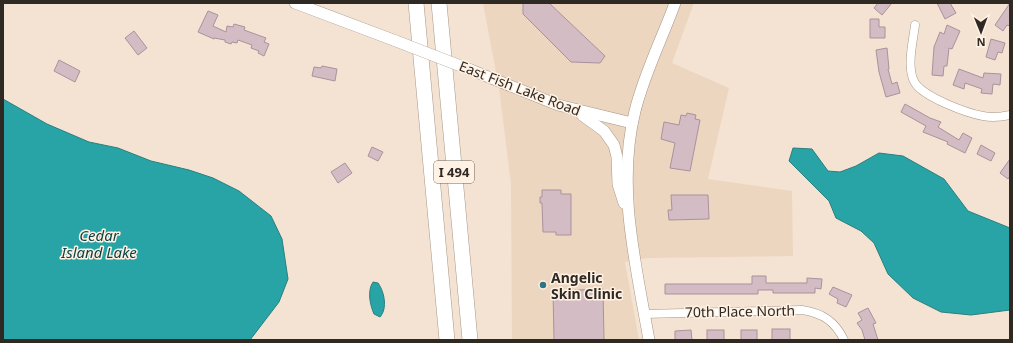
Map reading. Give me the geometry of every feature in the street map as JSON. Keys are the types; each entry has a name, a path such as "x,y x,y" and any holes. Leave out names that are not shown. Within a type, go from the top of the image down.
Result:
{"highway":[{"name":"I 494","path":"416,3 447,340"},
{"name":"I 494","path":"439,3 470,340"}],"street":[{"name":"East Fish Lake Road","path":"294,3 576,111 632,123"},
{"path":"649,340 628,215 627,172 632,123 641,90 675,3"},
{"path":"915,25 912,73 915,82 922,90 932,97 982,116 992,118 1010,115"},
{"path":"576,111 604,131 614,145 617,157 618,184 628,215"},
{"name":"70th Place North","path":"644,314 813,311 833,322 844,340"}],"shaded area":[{"path":"483,3 694,3 672,63 729,88 708,179 792,191 793,256 648,258 625,262 639,340 512,340 511,184 499,88"}],"water":[{"name":"Cedar Island Lake","path":"3,99 47,124 89,142 118,148 151,161 189,170 213,178 239,191 271,216 282,239 288,279 279,302 250,340 3,340"},
{"path":"793,148 812,149 828,171 840,172 856,166 879,153 903,156 944,179 968,211 1010,228 1010,310 971,315 941,312 913,298 888,274 874,243 861,231 836,218 829,201 789,161"},
{"path":"373,282 378,283 382,290 384,300 384,309 380,317 374,314 370,302 370,290"}],"building":[{"path":"523,3 549,3 605,56 600,63 571,62 523,14"},
{"path":"878,3 892,3 882,15 874,8"},
{"path":"937,3 950,3 956,13 945,19"},
{"path":"1010,3 1010,26 1007,25 1003,31 995,25"},
{"path":"208,11 218,15 213,26 226,32 227,26 233,27 234,24 245,27 244,30 266,38 264,42 269,44 264,56 258,53 259,51 251,48 252,45 238,40 237,43 232,42 231,44 225,42 225,40 214,39 198,32"},
{"path":"870,19 879,19 879,27 885,27 885,38 870,38"},
{"path":"947,25 960,31 952,49 949,48 947,66 944,66 943,76 932,75 934,47 940,32 944,34"},
{"path":"134,31 147,48 138,55 125,38"},
{"path":"991,39 1005,43 1002,53 998,52 995,60 986,57"},
{"path":"887,48 888,69 892,84 897,82 900,93 886,97 879,72 876,50"},
{"path":"59,60 80,71 75,82 54,71"},
{"path":"322,66 337,69 335,81 312,76 314,67 321,68"},
{"path":"959,69 983,78 984,73 1001,74 1000,85 993,84 992,94 981,93 982,89 965,83 964,89 953,85"},
{"path":"905,104 930,118 941,122 938,127 959,140 963,133 972,138 965,153 947,144 948,142 923,132 926,126 901,112"},
{"path":"687,113 696,115 695,119 700,120 690,171 670,168 675,143 661,139 664,122 679,125 681,115 686,116"},
{"path":"981,145 995,153 991,161 977,154"},
{"path":"372,147 383,152 378,161 368,156"},
{"path":"1010,159 1010,176 1008,179 1000,173"},
{"path":"345,163 352,173 338,183 331,172"},
{"path":"542,190 561,190 561,194 571,194 571,235 556,235 556,232 543,232 542,203 540,203"},
{"path":"671,195 708,195 709,219 669,220 668,210 672,210"},
{"path":"752,276 766,276 766,283 807,283 807,278 822,279 821,289 815,288 815,293 773,293 773,290 758,290 758,294 665,294 665,284 752,284"},
{"path":"833,287 852,295 846,307 837,303 838,299 829,294"},
{"path":"603,289 604,340 554,340 553,291"},
{"path":"868,308 876,323 873,324 878,340 865,340 862,330 857,323 862,320 858,313"},
{"path":"772,329 790,329 790,340 772,340"},
{"path":"691,330 692,340 675,340 675,331"},
{"path":"707,330 724,330 724,340 707,340"},
{"path":"741,330 757,330 757,340 741,340"}],"place":[{"name":"Angelic Skin Clinic","path":"543,285"}]}
